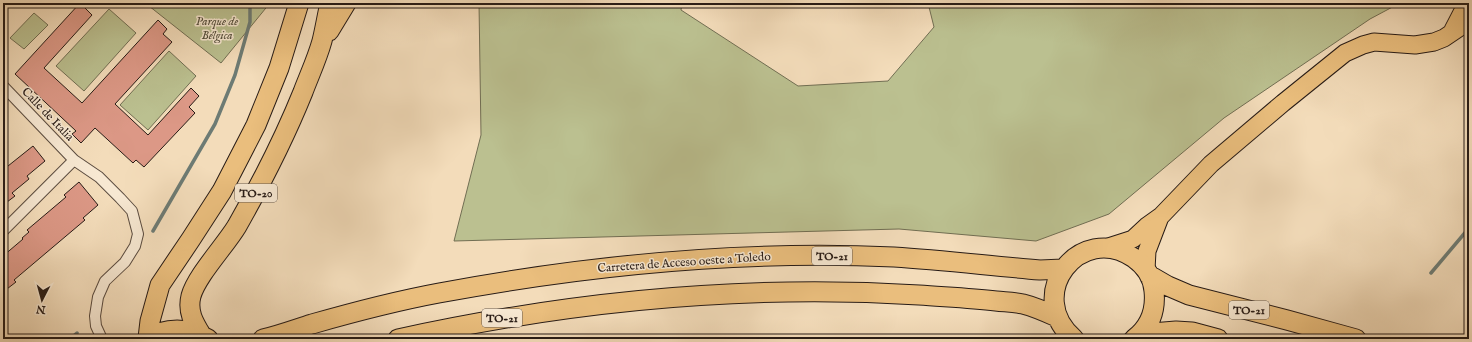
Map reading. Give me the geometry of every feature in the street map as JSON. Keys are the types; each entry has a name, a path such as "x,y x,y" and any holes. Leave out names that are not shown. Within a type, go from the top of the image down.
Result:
{"highway":[{"name":"TO-20","path":"147,338 160,285 192,239 222,191 252,132 279,68 299,3"},
{"name":"TO-20","path":"205,337 192,319 190,310 191,297 200,280 235,229 275,156 304,90 322,43 330,3"},
{"path":"322,43 346,3"},
{"name":"TO-21","path":"1065,331 1054,297 1057,282 1063,269 1079,255 1089,250 1105,248 1128,254 1138,261 1148,272 1168,286 1188,295 1356,339"},
{"name":"Carretera de Acceso oeste a Toledo","path":"263,339 335,318 437,294 510,281 640,263 725,258 822,256 894,257 1040,270 1063,269"},
{"path":"1137,337 1148,324 1153,312 1155,300 1154,287 1148,272"},
{"name":"TO-21","path":"398,339 455,326 552,310 710,294 808,291 880,293 975,299 1022,304 1043,310 1065,331"},
{"name":"TO-20","path":"147,338 161,332 175,330 189,331 205,337"},
{"path":"1137,337 1176,332 1192,332 1218,339"}],"main road":[{"path":"1452,32 1467,3"},
{"path":"1105,248 1133,239 1161,216 1211,164 1345,53 1363,44 1374,42 1424,44 1444,38 1469,21"},
{"path":"1148,272 1148,251 1161,216"}],"street":[{"name":"Calle de Italia","path":"3,86 74,160 99,177 132,211 138,234 136,246 125,262 105,281 98,297 95,316 96,326 102,339"},
{"path":"3,231 74,160"}],"green space":[{"name":"Parque de Bélgica","path":"150,3 270,3 221,63 149,6"},
{"path":"479,3 682,3 681,10 798,86 888,81 934,27 928,3 1400,3 1370,19 1224,118 1109,214 1036,241 899,229 454,241 481,135"},
{"path":"109,9 136,33 84,91 56,66"},
{"path":"34,13 48,25 24,49 10,38"},
{"path":"169,51 196,76 148,130 120,105"}],"building":[{"path":"80,3 92,15 44,68 82,103 158,20 167,29 163,34 172,42 115,104 148,135 191,88 199,96 189,107 195,113 144,167 136,160 133,163 95,128 81,143 72,134 76,131 15,74"},
{"path":"33,146 45,161 27,176 29,179 12,193 15,196 3,205 3,170"},
{"path":"79,182 98,205 83,218 85,220 14,280 16,282 3,292 3,256 23,239 22,238 29,232 27,230 66,197 64,195"}],"waterway":[{"path":"153,231 215,124 235,75 250,22 250,3"},
{"path":"1431,273 1469,228"},
{"path":"70,339 77,333"}]}
